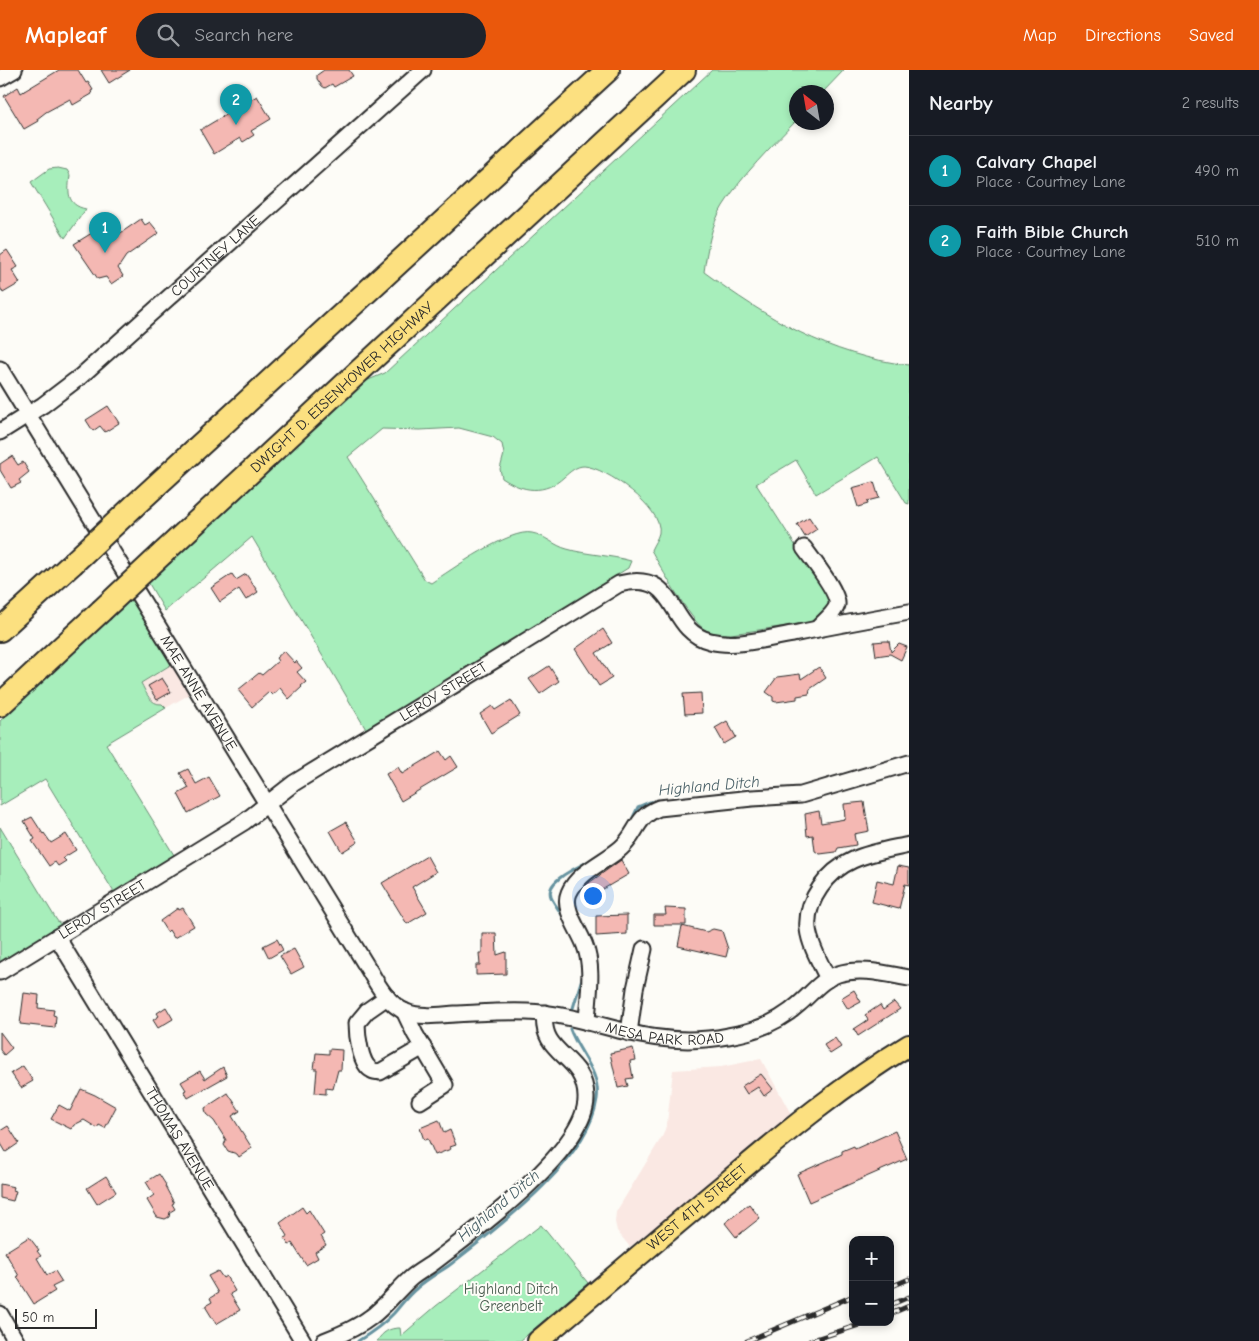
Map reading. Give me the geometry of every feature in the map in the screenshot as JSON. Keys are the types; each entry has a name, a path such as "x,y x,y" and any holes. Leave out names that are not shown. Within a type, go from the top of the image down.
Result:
{"highway":[{"path":"0,630 608,70"},
{"name":"DWIGHT D. EISENHOWER HIGHWAY","path":"0,705 684,70"}],"main road":[{"name":"WEST 4TH STREET","path":"538,1341 809,1113 860,1079 872,1067 909,1045"},
{"name":"WEST 4TH STREET","path":"860,1079 877,1076 909,1059"}],"street":[{"path":"0,78 14,70"},
{"name":"COURTNEY LANE","path":"0,432 66,388 88,370 423,70"},
{"name":"MAE ANNE AVENUE","path":"0,369 368,970 387,996 397,1007 404,1011"},
{"path":"804,548 836,597 837,604 835,609 817,629"},
{"name":"LEROY STREET","path":"0,972 244,822 294,783 619,584 641,580 651,583 659,588 690,630 699,637 721,644 909,612"},
{"path":"587,1022 589,962 584,943 570,911 567,899 578,880 614,854 628,841 640,819 646,814 659,808 801,795 909,763"},
{"path":"828,979 808,930 808,913 815,895 825,881 837,870 853,860 909,845"},
{"name":"THOMAS AVENUE","path":"57,937 303,1341"},
{"path":"630,1033 635,989 644,949"},
{"name":"MESA PARK ROAD","path":"404,1011 428,1015 509,1012 545,1013 653,1037 688,1040 712,1039 744,1033 768,1024 785,1015 828,979 836,975 854,971 909,978"},
{"path":"387,996 367,1011 357,1022 357,1040 366,1066 371,1070 380,1072 423,1047"},
{"path":"404,1011 415,1034 445,1085 420,1101"},
{"path":"324,1341 347,1332 372,1317 413,1277 472,1233 538,1175 564,1147 574,1132 585,1107 586,1097 580,1073 557,1049 546,1034 544,1027 545,1013"},
{"path":"0,1314 16,1341"}],"shaded area":[{"path":"172,664 190,694 166,708 162,704 152,701 141,683"},
{"path":"761,1059 792,1116 630,1247 617,1231 615,1222 616,1212 663,1135 667,1123 673,1070 721,1067"}],"green space":[{"path":"712,70 844,70 830,85 789,85 789,128 748,172 723,206 715,221 710,238 704,272 751,305 826,344 852,353 909,365 909,504 906,503 878,457 816,494 796,460 756,484 842,618 731,634 707,631 698,624 683,604 651,550 658,537 658,523 643,501 631,491 605,473 584,466 573,470 549,487 534,490 526,489 502,478 500,469 504,454 502,444 493,437 459,428 382,429 348,457 425,580 431,583 481,551 522,533 536,534 567,549 631,561 628,568 367,731 252,537 165,611 148,582 366,381 385,373"},
{"path":"49,169 67,170 70,175 69,192 72,201 79,207 86,209 65,238 31,182"},
{"path":"131,598 172,664 141,683 151,700 162,704 166,708 106,744 174,855 115,894 45,779 0,806 0,721"},
{"path":"0,827 56,919 59,923 66,924 0,964"},
{"name":"Highland Ditch Greenbelt","path":"541,1225 588,1283 520,1341 377,1341 384,1333 393,1329 400,1328 401,1336 436,1306"}],"building":[{"path":"59,70 78,70 93,90 91,91 92,94 73,105 70,99 46,112 37,119 38,121 24,129 4,96 18,87 21,93"},
{"path":"101,70 130,70 109,83"},
{"path":"324,70 349,70 353,76 334,87 332,84 325,88 317,79 317,75"},
{"path":"257,96 271,119 251,131 254,135 243,142 240,138 214,154 200,130"},
{"path":"141,219 145,225 150,222 159,233 126,256 118,268 123,276 111,284 106,277 98,279 74,244 100,228 109,241"},
{"path":"7,250 18,267 12,270 20,283 3,293 0,287 0,255"},
{"path":"108,406 119,423 105,432 100,426 93,431 86,420"},
{"path":"12,456 18,465 23,462 29,472 19,480 21,483 11,488 0,470 0,464"},
{"path":"874,482 879,498 867,501 868,504 858,507 852,488"},
{"path":"809,517 817,529 805,537 797,524"},
{"path":"232,574 236,580 246,574 258,592 246,600 239,589 220,602 211,588"},
{"path":"603,629 612,643 596,653 612,678 599,686 575,649"},
{"path":"889,641 891,652 899,644 907,647 901,660 890,654 876,656 874,642"},
{"path":"284,651 302,668 297,672 306,682 289,699 280,688 272,695 269,692 252,707 238,690 259,673 262,675 278,661 276,658"},
{"path":"549,666 559,681 540,694 529,679"},
{"path":"819,667 826,678 810,689 809,694 797,696 797,699 776,702 766,692 777,677 800,674 801,679"},
{"path":"162,678 171,692 157,700 148,686"},
{"path":"701,693 702,713 685,714 683,694"},
{"path":"511,700 520,715 491,733 480,714 492,706 495,710"},
{"path":"727,721 736,737 724,744 715,728"},
{"path":"440,751 446,760 451,756 458,767 401,801 386,774 398,767 402,774"},
{"path":"188,769 196,784 209,777 220,796 188,813 178,794 189,788 180,773"},
{"path":"864,802 869,831 854,834 856,845 838,848 836,852 820,854 815,851 813,835 807,836 805,814 819,811 821,823 845,819 844,804"},
{"path":"32,817 51,843 66,834 76,850 63,858 66,861 58,866 55,862 49,866 32,841 35,839 24,821"},
{"path":"346,822 358,842 342,852 330,831"},
{"path":"427,856 436,872 412,887 427,912 407,924 382,883"},
{"path":"621,860 629,874 593,895 586,885"},
{"path":"898,866 909,868 909,885 905,884 899,909 872,902 877,880 894,884"},
{"path":"178,908 179,910 183,908 194,926 174,938 169,930 167,932 160,921"},
{"path":"665,908 686,909 686,925 654,925 654,915 666,915"},
{"path":"627,915 627,934 596,936 596,916"},
{"path":"682,926 706,932 713,929 722,931 728,949 726,957 678,946"},
{"path":"482,933 496,933 497,955 506,952 506,974 476,975 476,965 480,965 479,953 482,953"},
{"path":"277,939 283,950 269,958 263,946"},
{"path":"294,949 304,967 291,974 280,956"},
{"path":"854,990 861,1002 848,1009 841,998"},
{"path":"24,993 39,995 38,1008 54,1010 53,1015 56,1016 55,1028 20,1024"},
{"path":"894,1002 900,1009 858,1036 854,1029 868,1020 865,1015 880,1005 883,1010"},
{"path":"166,1007 173,1019 158,1028 153,1020 159,1016 157,1013"},
{"path":"0,1032 12,1048 4,1055 0,1050"},
{"path":"835,1038 841,1047 830,1054 824,1045"},
{"path":"633,1048 636,1060 630,1061 633,1078 626,1079 628,1086 618,1088 610,1053"},
{"path":"329,1049 342,1050 341,1070 338,1070 333,1089 326,1088 326,1094 315,1093 317,1069 314,1069 316,1053 329,1054"},
{"path":"23,1066 33,1081 21,1088 11,1073"},
{"path":"223,1067 227,1076 188,1098 181,1082 200,1071 205,1079"},
{"path":"761,1074 773,1089 764,1096 758,1087 747,1094 742,1086"},
{"path":"81,1089 116,1107 105,1128 99,1125 97,1128 84,1120 74,1125 71,1129 51,1119 59,1105 70,1111"},
{"path":"228,1093 240,1111 232,1116 252,1148 239,1157 237,1154 228,1151 224,1145 226,1140 214,1121 206,1114 205,1108"},
{"path":"439,1120 444,1133 450,1130 456,1145 435,1155 428,1139 424,1140 420,1128"},
{"path":"8,1126 19,1143 6,1152 0,1142 0,1131"},
{"path":"895,1131 907,1159 809,1202 797,1174 842,1154 842,1151 854,1146 855,1149"},
{"path":"159,1174 166,1185 175,1209 165,1219 157,1217 147,1200 154,1195 146,1182"},
{"path":"106,1176 116,1192 97,1204 87,1188"},
{"path":"0,1184 14,1187 13,1190 16,1191 13,1201 0,1198"},
{"path":"749,1204 760,1218 736,1237 725,1223"},
{"path":"302,1207 306,1213 309,1210 324,1234 321,1236 326,1245 315,1252 318,1258 306,1265 292,1243 289,1245 284,1238 288,1236 280,1223"},
{"path":"29,1237 39,1250 37,1251 41,1256 37,1258 47,1275 55,1271 62,1282 52,1287 55,1291 34,1304 17,1277 19,1276 5,1252"},
{"path":"218,1271 223,1278 226,1276 235,1291 230,1294 240,1310 216,1324 205,1306 212,1302 210,1298 218,1293 208,1276"}],"waterway":[{"name":"Highland Ditch","path":"629,826 638,807 650,802 664,800"},
{"name":"Highland Ditch","path":"564,918 551,897 550,891 558,879 591,860"},
{"name":"Highland Ditch","path":"573,1008 583,975"},
{"name":"Highland Ditch","path":"358,1341 386,1321 421,1285 451,1264 515,1212 559,1169 577,1145 590,1122 597,1099 597,1089 596,1080 588,1062 570,1029"}],"railway":[{"path":"894,1285 909,1279"},
{"path":"894,1303 909,1297"},
{"path":"747,1341 849,1298"},
{"path":"894,1312 909,1306"},
{"path":"810,1341 856,1326"}],"place":[{"name":"Faith Bible Church","path":"236,125"},
{"name":"Calvary Chapel","path":"105,253"}]}
